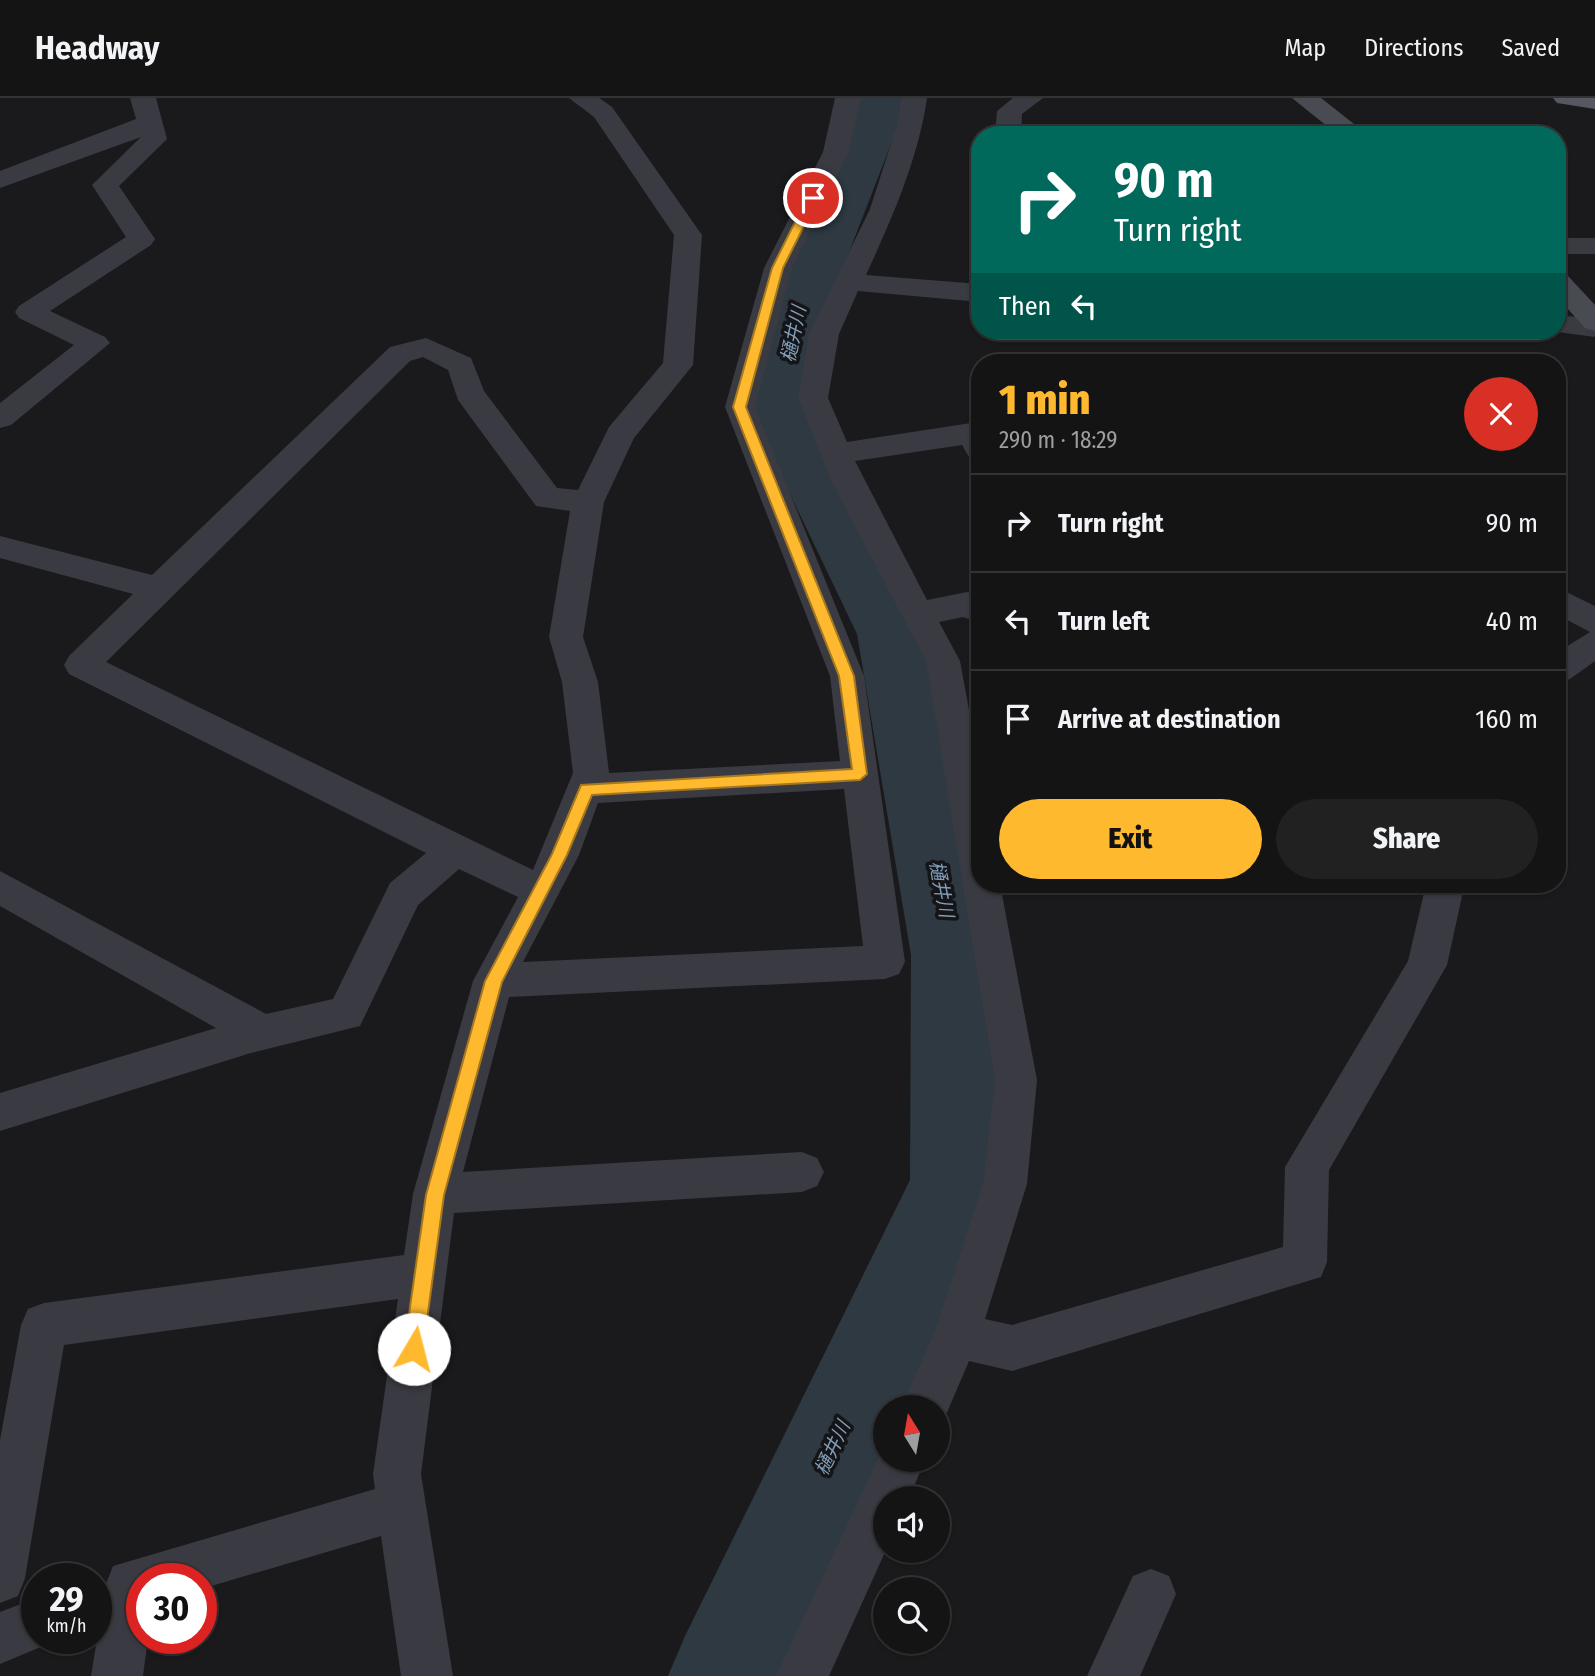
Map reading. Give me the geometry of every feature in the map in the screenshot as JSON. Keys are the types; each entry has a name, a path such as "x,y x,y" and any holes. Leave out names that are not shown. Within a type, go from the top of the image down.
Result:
{"main road":[{"path":"1566,98 1595,101"}],"street":[{"path":"427,1676 397,1474 435,1195 494,981 541,891 587,789 591,773 580,682 566,637 588,502 620,434 678,365 688,235 603,112 582,98"},
{"path":"494,981 885,962 847,676 740,407 778,268 836,152 848,98"},
{"path":"914,98 911,125 883,209 824,334 813,398 837,454 943,661 971,823"},
{"path":"1009,126 1010,111 1030,98"},
{"path":"1305,98 1343,126"},
{"path":"0,180 147,111 154,139 105,186 141,239 29,312 95,343 0,418"},
{"path":"1566,246 1595,246"},
{"path":"848,282 971,292"},
{"path":"1566,291 1595,322"},
{"path":"1566,325 1595,328"},
{"path":"541,891 81,665 401,354 426,346 461,365 470,393 547,498 588,502"},
{"path":"837,454 971,433"},
{"path":"0,547 159,589"},
{"path":"918,614 971,605"},
{"path":"1566,605 1595,621"},
{"path":"1566,664 1595,643"},
{"path":"587,789 860,774"},
{"path":"0,1112 261,1032 346,1014 404,894 455,850"},
{"path":"0,887 261,1032"},
{"path":"930,1395 957,1336 1005,1185 1016,1080 983,893"},
{"path":"957,1336 1012,1348 1306,1262 1307,1167 1427,965 1444,893"},
{"path":"435,1195 802,1172"},
{"path":"0,1578 44,1325 424,1274"},
{"path":"802,1676 896,1472"},
{"path":"208,1563 402,1506"},
{"path":"1113,1676 1152,1594"},
{"path":"117,1676 126,1614"},
{"path":"0,1638 21,1629"}],"waterway":[{"name":"樋井川","path":"725,1676 957,1183 954,955 894,634 779,402 799,301 882,98"}],"route":[{"path":"414,1349 435,1195 494,981 559,855 587,789 860,774 847,676 740,407 778,268 813,198"}]}
